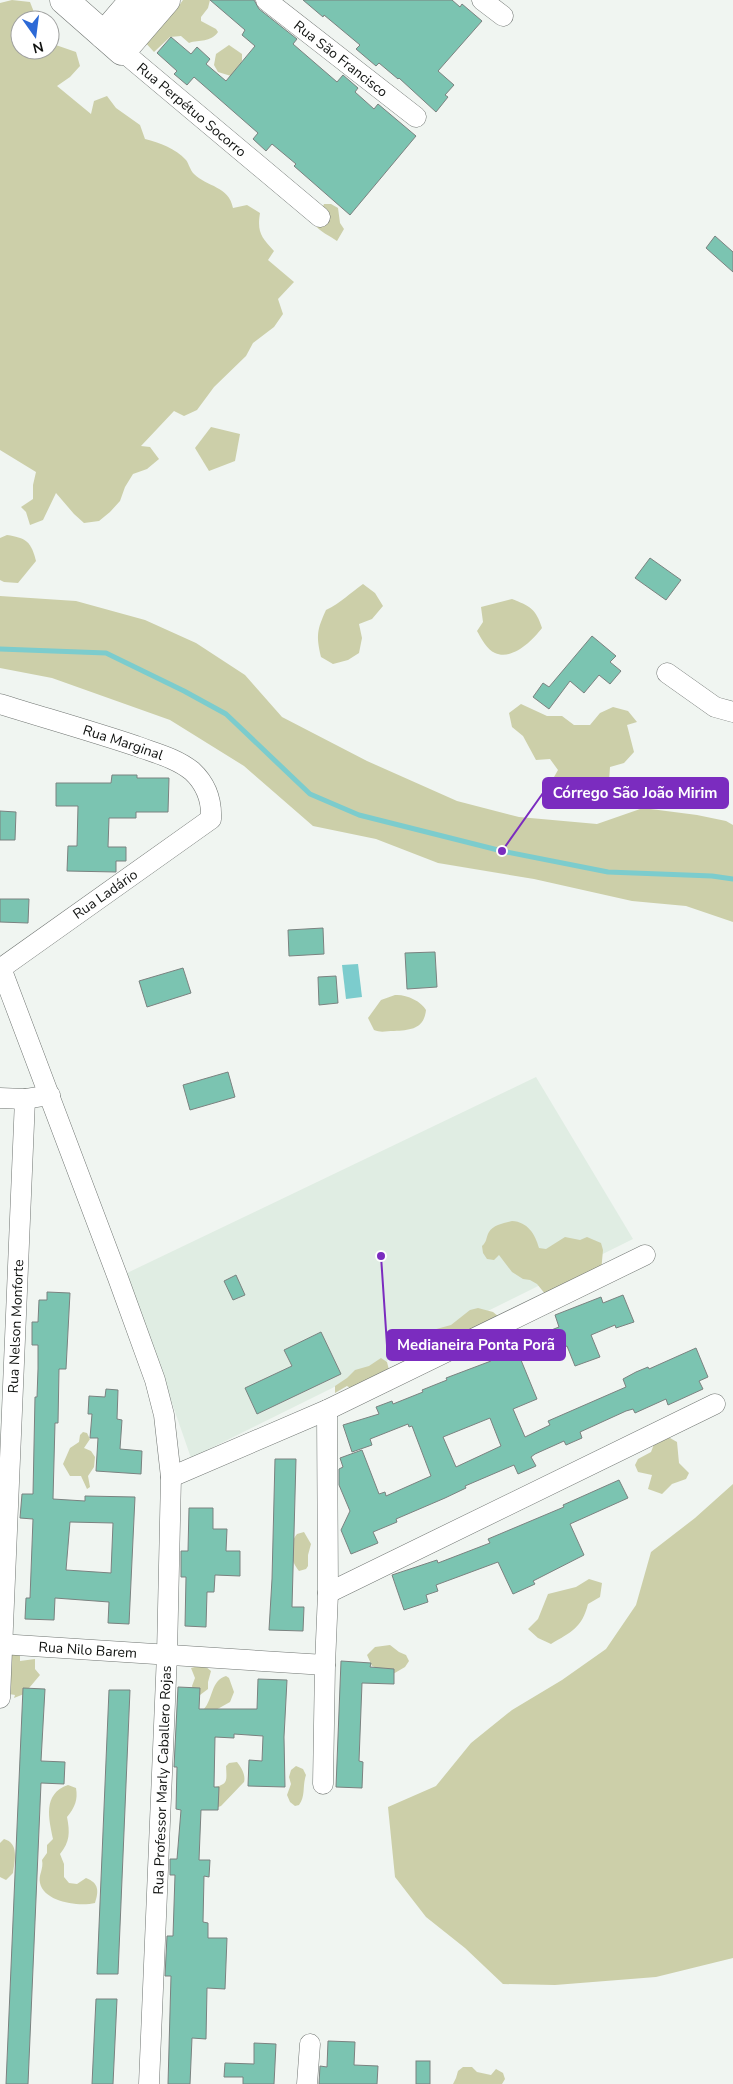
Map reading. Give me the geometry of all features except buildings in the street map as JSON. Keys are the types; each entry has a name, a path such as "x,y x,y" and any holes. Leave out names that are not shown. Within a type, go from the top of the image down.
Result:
{"street":[{"name":"Rua Perpétuo Socorro","path":"64,0 320,217"},
{"path":"113,43 134,0"},
{"path":"113,43 166,0"},
{"name":"Rua São Francisco","path":"266,0 416,117"},
{"path":"482,0 503,16"},
{"path":"667,673 715,706 733,712"},
{"name":"Rua Marginal","path":"0,704 110,737 177,761 193,772 209,795 212,806 211,819"},
{"name":"Rua Ladário","path":"1,969 211,819"},
{"name":"Rua Professor Marly Caballero Rojas","path":"1,969 50,1095 155,1380 164,1415 171,1477 167,1654 149,2084"},
{"path":"0,1098 25,1099 50,1095"},
{"name":"Rua Nelson Monforte","path":"0,1698 25,1099"},
{"path":"171,1477 327,1410 645,1255"},
{"path":"328,1593 715,1404"},
{"path":"323,1784 328,1593 327,1410"},
{"name":"Rua Nilo Barem","path":"2,1644 325,1665"},
{"path":"307,2084 310,2044"}],"shaded area":[{"path":"536,1077 633,1239 191,1458 127,1273"}],"green space":[{"path":"12,0 30,2 33,10 10,10 10,60 60,60 60,46 76,52 80,66 70,77 57,86 91,114 94,101 107,96 116,108 140,125 145,139 177,152 186,160 194,174 227,195 233,208 247,205 260,213 259,225 261,234 274,251 268,260 294,282 278,299 283,314 274,327 253,343 246,356 214,387 197,410 184,416 174,411 141,446 150,447 159,459 147,469 133,474 125,487 120,501 99,521 84,523 56,493 43,520 30,525 26,512 21,507 33,499 33,485 36,472 0,450 0,3"},
{"path":"183,0 210,0 208,8 201,17 201,21 218,32 212,38 189,43 181,36 170,37 154,52 144,41 175,11"},
{"path":"229,45 242,54 242,61 231,76 218,72 214,65 216,54"},
{"path":"324,204 331,204 338,208 340,223 344,229 337,241 322,232 315,225"},
{"path":"211,427 240,434 235,461 209,471 195,448"},
{"path":"7,535 27,542 32,549 36,561 18,583 0,580 0,538"},
{"path":"363,584 375,593 383,606 372,619 359,624 362,638 359,653 348,660 333,664 321,657 318,633 321,623 326,610"},
{"path":"0,596 76,601 145,620 196,643 245,675 282,717 367,761 457,801 519,817 597,824 643,808 726,821 733,825 733,922 686,906 632,901 534,879 438,863 376,839 313,826 244,766 170,720 52,678 0,668"},
{"path":"512,599 532,609 542,628 522,648 502,655 489,649 477,631 483,622 481,607"},
{"path":"521,704 547,716 562,716 574,725 590,725 600,713 613,707 628,711 637,722 627,725 634,752 624,763 610,767 609,781 590,802 563,808 554,798 550,784 558,770 550,759 536,760 523,736 512,727 509,713"},
{"path":"395,995 408,997 421,1004 426,1010 423,1021 416,1027 406,1030 381,1032 374,1030 368,1018 381,1000"},
{"path":"512,1221 527,1226 539,1248 546,1249 565,1237 580,1240 587,1237 601,1243 603,1250 601,1272 546,1295 537,1284 523,1279 512,1272 499,1255 494,1260 487,1259 483,1253 482,1246 491,1230"},
{"path":"478,1308 493,1312 499,1317 418,1359 414,1353 413,1346 429,1331 451,1325 470,1310"},
{"path":"381,1358 387,1362 389,1370 353,1390 347,1386 335,1393 335,1386 355,1370 369,1366"},
{"path":"83,1432 87,1433 90,1439 84,1448 91,1451 95,1457 94,1467 88,1476 90,1487 87,1489 81,1476 70,1476 63,1464 70,1448 79,1442 80,1435"},
{"path":"670,1438 677,1442 679,1463 689,1473 686,1479 672,1484 662,1494 648,1489 652,1475 638,1472 635,1465 638,1459 651,1452 656,1439"},
{"path":"733,1484 733,1958 656,1977 555,1985 503,1984 465,1948 426,1917 395,1877 388,1807 436,1786 471,1743 512,1710 562,1680 606,1649 636,1605 651,1552 695,1518"},
{"path":"304,1532 311,1544 308,1566 306,1569 299,1571 292,1558 291,1548 297,1534"},
{"path":"589,1579 602,1583 600,1597 588,1604 586,1612 575,1629 551,1644 538,1638 528,1629 538,1619 548,1594 576,1587"},
{"path":"390,1645 406,1655 409,1661 405,1667 393,1674 372,1666 367,1655 375,1647"},
{"path":"20,1654 20,1661 35,1659 35,1669 40,1675 24,1694 14,1698 15,1695 9,1694 4,1655"},
{"path":"205,1666 211,1671 208,1689 200,1695 194,1693 192,1686 195,1678 191,1668"},
{"path":"226,1676 229,1678 234,1692 230,1702 214,1711 216,1737 212,1743 204,1709 218,1681"},
{"path":"237,1762 244,1774 244,1782 221,1806 213,1809 208,1789 223,1784 226,1780 226,1766 229,1763"},
{"path":"296,1766 303,1769 306,1775 302,1798 299,1805 295,1806 290,1802 287,1795 291,1784 289,1777 291,1770"},
{"path":"68,1785 76,1788 77,1796 74,1807 67,1817 69,1832 67,1841 60,1854 64,1864 64,1877 69,1883 77,1884 86,1878 93,1882 97,1888 95,1903 63,1902 48,1895 40,1883 42,1860 47,1853 47,1845 53,1839 49,1815 51,1801 54,1794"},
{"path":"4,1839 12,1844 15,1853 13,1873 6,1880 0,1877 0,1843"},
{"path":"463,2067 472,2067 477,2072 491,2075 496,2069 503,2073 505,2079 502,2084 453,2084 458,2071"}],"water":[{"path":"358,964 362,997 346,999 342,965"}],"waterway":[{"path":"0,649 106,653 226,714 310,794 359,815 502,851 608,872 712,876 733,879"}],"place":[{"name":"Córrego São João Mirim","path":"502,851"},
{"name":"Medianeira Ponta Porã","path":"381,1256"}]}
